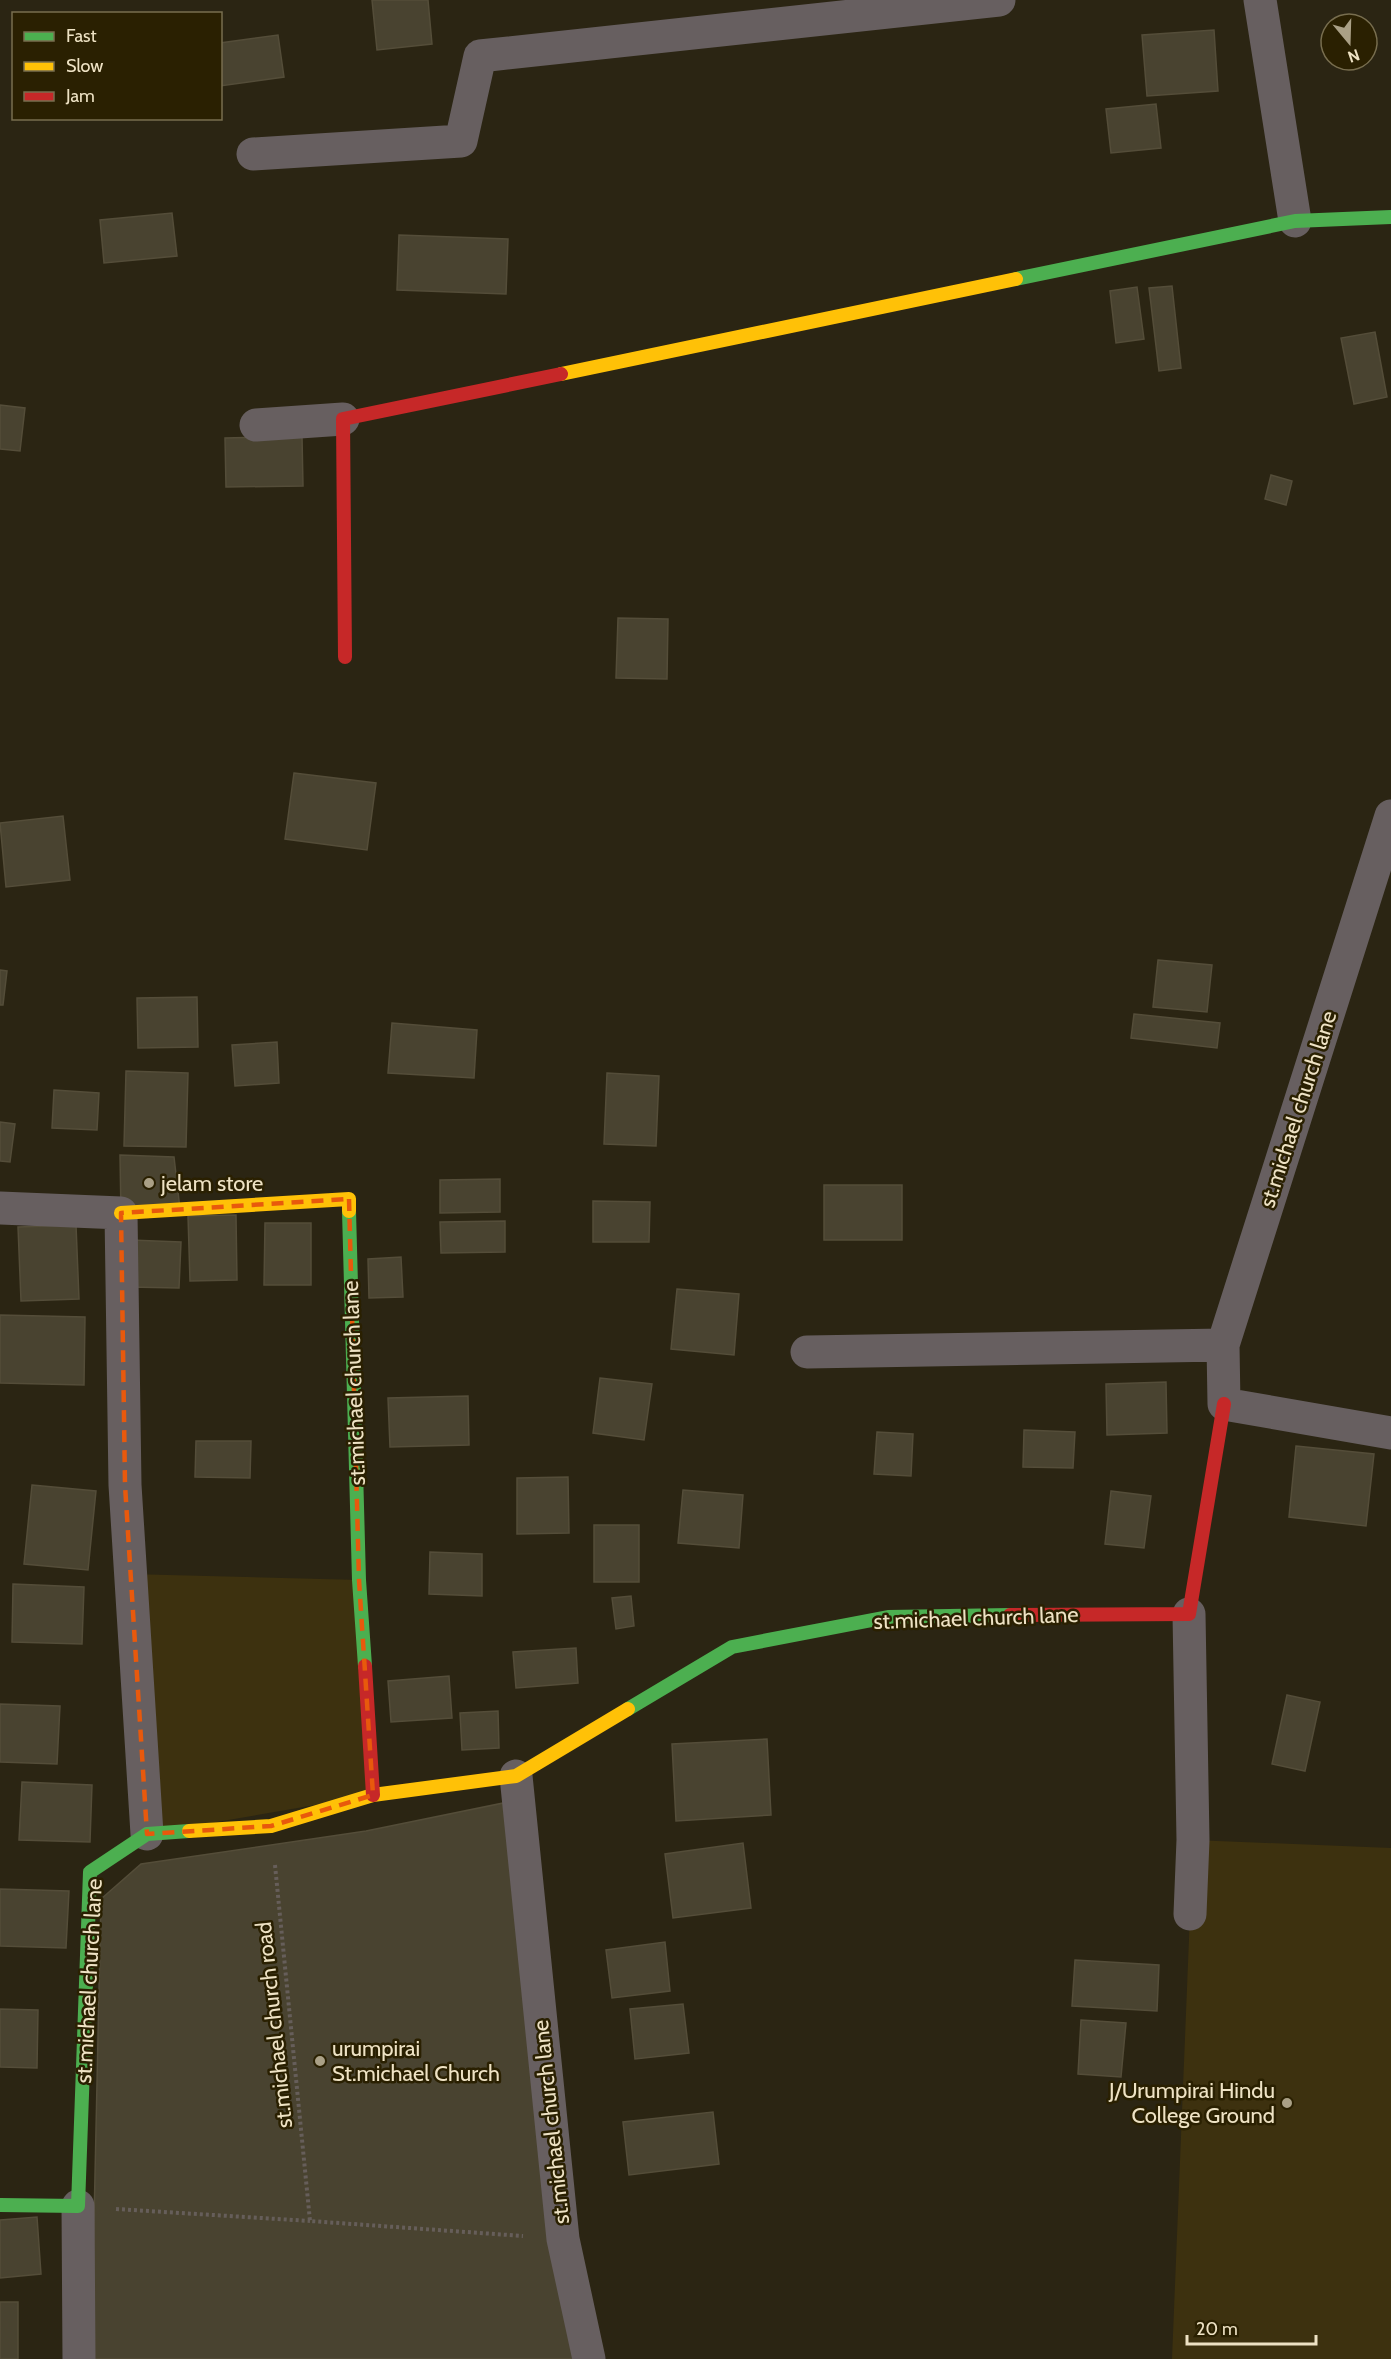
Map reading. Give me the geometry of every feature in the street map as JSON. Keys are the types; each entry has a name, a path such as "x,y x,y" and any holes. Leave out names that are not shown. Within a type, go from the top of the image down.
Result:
{"street":[{"path":"253,154 460,141 480,56 999,0"},
{"path":"1260,0 1295,221"},
{"path":"256,425 343,419 1295,221 1391,217"},
{"path":"343,419 345,657"},
{"name":"st.michael church lane","path":"78,2359 78,2206 90,1872 147,1834 271,1826 373,1795 516,1776 732,1647 888,1617 1190,1614 1224,1404 1223,1345 1391,816"},
{"name":"st.michael church lane","path":"122,1213 349,1199 359,1580 373,1795"},
{"path":"0,1208 122,1213 126,1496 147,1834"},
{"path":"807,1352 1223,1345"},
{"path":"1224,1404 1391,1432"},
{"path":"1190,1614 1193,1840 1190,1914"},
{"name":"st.michael church lane","path":"516,1776 563,2239 589,2359"},
{"path":"0,2205 78,2206"}],"path":[{"name":"st.michael church road","path":"271,1826 310,2221"},
{"path":"78,2206 563,2239"}],"highlighted area":[{"path":"349,1199 359,1580 373,1795 271,1826 147,1834 125,1485 121,1213"}],"shaded area":[{"path":"129,1574 359,1580 373,1795 147,1834"},
{"name":"J/Urumpirai Hindu College Ground","path":"1193,1840 1391,1848 1391,2359 1172,2359"}],"building":[{"path":"372,0 428,0 432,44 377,50"},
{"path":"1214,30 1218,91 1147,96 1142,35"},
{"path":"278,35 284,77 222,86 222,43"},
{"path":"1156,104 1161,148 1111,153 1106,109"},
{"path":"172,213 177,256 104,263 100,220"},
{"path":"399,235 508,239 506,294 397,290"},
{"path":"1172,286 1181,368 1159,371 1149,288"},
{"path":"1137,287 1144,339 1116,343 1110,291"},
{"path":"1375,332 1387,397 1354,404 1341,338"},
{"path":"0,405 25,408 20,451 0,449"},
{"path":"302,436 303,486 226,487 225,438"},
{"path":"1271,475 1292,481 1286,505 1265,499"},
{"path":"618,618 668,619 667,679 616,678"},
{"path":"294,773 376,783 367,850 285,839"},
{"path":"63,816 70,880 6,887 0,823"},
{"path":"1158,960 1212,965 1207,1012 1153,1007"},
{"path":"0,970 7,971 3,1005 0,1005"},
{"path":"197,997 198,1047 138,1048 137,998"},
{"path":"1134,1014 1220,1023 1217,1048 1131,1038"},
{"path":"392,1023 477,1030 474,1078 388,1073"},
{"path":"277,1042 279,1083 235,1086 232,1045"},
{"path":"126,1071 188,1073 186,1147 124,1146"},
{"path":"607,1073 659,1076 656,1146 604,1144"},
{"path":"54,1090 99,1093 97,1130 52,1128"},
{"path":"0,1122 15,1124 10,1162 0,1161"},
{"name":"jelam store","path":"120,1155 174,1157 180,1209 121,1213"},
{"path":"500,1179 500,1212 440,1213 440,1180"},
{"path":"824,1185 902,1185 902,1240 824,1240"},
{"path":"593,1201 650,1202 649,1242 593,1242"},
{"path":"236,1215 237,1280 190,1281 188,1216"},
{"path":"505,1221 505,1252 441,1253 440,1222"},
{"path":"265,1223 311,1223 311,1285 264,1285"},
{"path":"76,1225 79,1299 21,1301 18,1227"},
{"path":"130,1240 181,1242 179,1288 129,1287"},
{"path":"401,1257 403,1297 369,1298 368,1259"},
{"path":"677,1289 739,1294 734,1355 671,1349"},
{"path":"0,1315 85,1317 84,1385 0,1383"},
{"path":"600,1378 652,1384 644,1440 593,1433"},
{"path":"1166,1382 1167,1433 1107,1435 1106,1384"},
{"path":"468,1396 469,1445 390,1447 388,1398"},
{"path":"1024,1430 1075,1432 1073,1468 1023,1467"},
{"path":"877,1432 913,1434 911,1476 874,1474"},
{"path":"196,1441 251,1441 250,1478 195,1477"},
{"path":"1296,1446 1374,1454 1366,1526 1289,1517"},
{"path":"568,1477 569,1533 517,1534 517,1478"},
{"path":"32,1485 96,1491 88,1570 24,1564"},
{"path":"683,1490 743,1495 739,1548 678,1543"},
{"path":"1111,1491 1151,1496 1144,1548 1105,1544"},
{"path":"594,1525 639,1525 639,1582 594,1582"},
{"path":"430,1552 482,1554 482,1596 429,1594"},
{"path":"13,1584 84,1587 82,1644 12,1642"},
{"path":"631,1596 634,1626 616,1629 612,1598"},
{"path":"576,1648 578,1683 516,1688 513,1652"},
{"path":"449,1676 452,1718 391,1722 388,1681"},
{"path":"1287,1695 1320,1702 1305,1771 1272,1764"},
{"path":"0,1704 60,1706 57,1764 0,1762"},
{"path":"498,1711 499,1748 462,1750 460,1713"},
{"path":"767,1739 771,1815 676,1821 672,1744"},
{"path":"22,1782 92,1785 90,1842 19,1840"},
{"name":"urumpirai St.michael Church","path":"518,1800 584,2359 91,2359 101,1899 141,1864 366,1831"},
{"path":"743,1843 751,1908 673,1918 665,1854"},
{"path":"0,1889 69,1891 66,1948 0,1946"},
{"path":"665,1942 670,1991 612,1998 606,1950"},
{"path":"1075,1960 1159,1965 1157,2011 1072,2006"},
{"path":"683,2004 689,2053 635,2059 630,2009"},
{"path":"0,2009 38,2010 37,2068 0,2067"},
{"path":"1081,2020 1126,2023 1121,2077 1078,2074"},
{"path":"713,2112 719,2164 629,2175 623,2122"},
{"path":"37,2217 41,2274 0,2278 0,2220"},
{"path":"0,2302 18,2302 18,2359 0,2359"}],"traffic: fast":[{"path":"1016,279 1295,221 1391,217"},
{"path":"349,1211 359,1580 365,1666"},
{"path":"628,1709 732,1647 888,1617 1010,1615"},
{"path":"0,2205 78,2206 90,1872 147,1834 189,1831"}],"traffic: slow":[{"path":"561,374 1016,279"},
{"path":"121,1213 349,1199 349,1211"},
{"path":"189,1831 271,1826 373,1795 516,1776 628,1709"}],"traffic: jam":[{"path":"345,657 343,419 561,374"},
{"path":"1010,1615 1189,1614 1224,1404"},
{"path":"365,1666 373,1795"}],"place":[{"name":"jelam store","path":"149,1183"},
{"name":"urumpirai St.michael Church","path":"320,2061"},
{"name":"J/Urumpirai Hindu College Ground","path":"1287,2103"}]}
